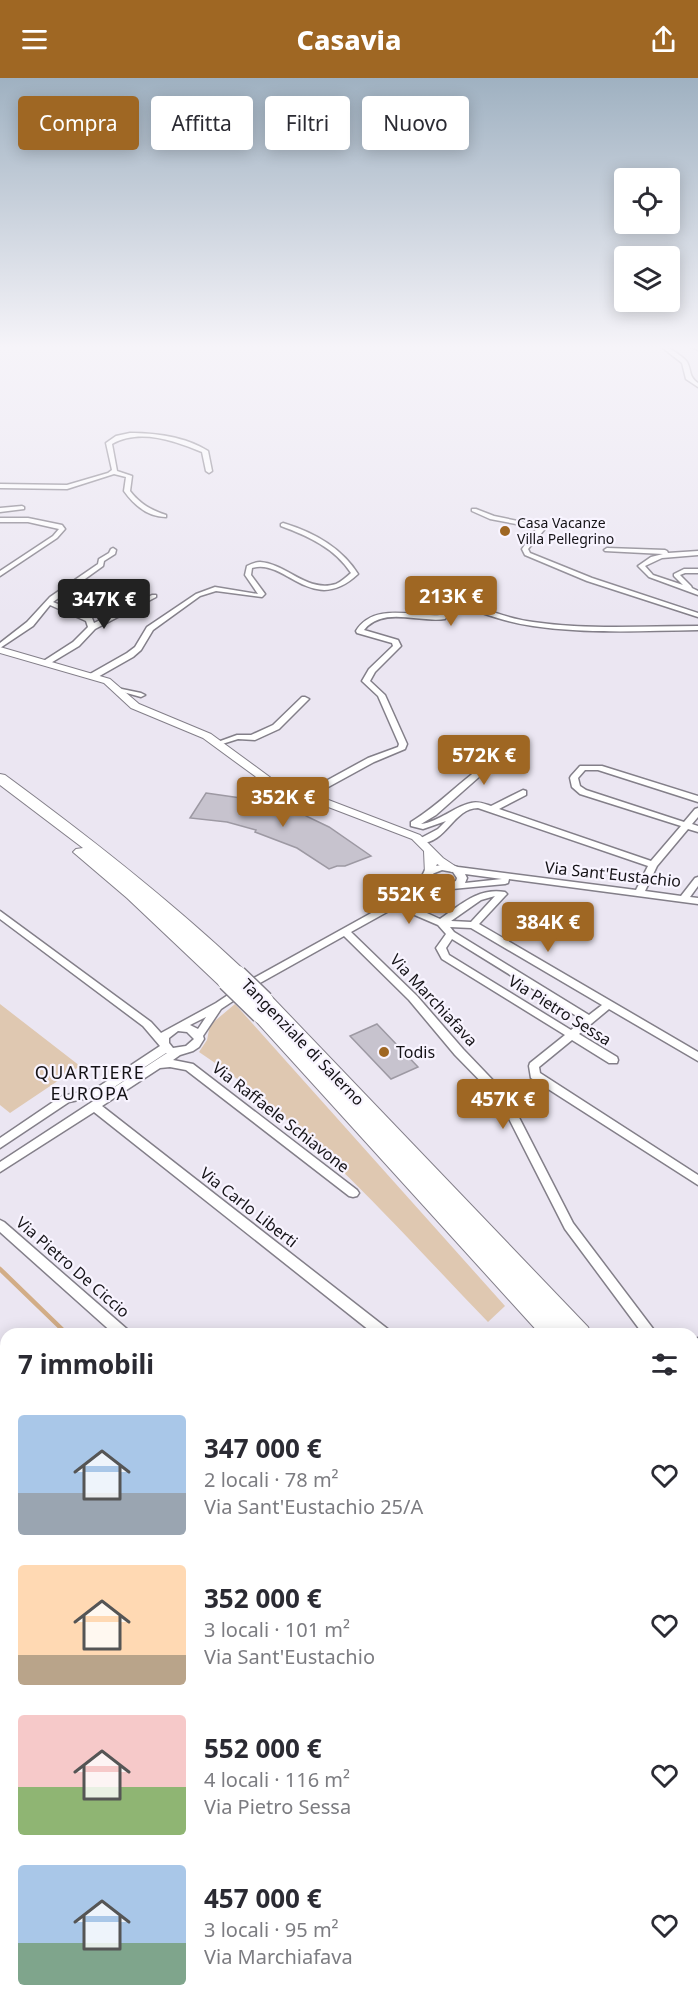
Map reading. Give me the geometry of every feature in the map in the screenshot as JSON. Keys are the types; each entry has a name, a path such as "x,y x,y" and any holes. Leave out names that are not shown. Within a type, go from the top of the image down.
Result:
{"highway":[{"name":"Tangenziale di Salerno","path":"0,778 114,862 169,909 232,978 574,1328"},
{"name":"Tangenziale di Salerno","path":"0,792 72,845 232,978"},
{"name":"Tangenziale di Salerno","path":"263,1008 549,1328"}],"street":[{"path":"114,472 115,463 109,442 118,437 133,435"},
{"path":"138,435 167,438 205,451 209,471"},
{"path":"0,486 67,487 114,472 129,476 127,492 136,503 150,512 164,516"},
{"path":"0,510 22,508"},
{"path":"474,510 492,518 540,527 538,536 525,549 526,554 571,575 698,615"},
{"path":"0,520 44,522 60,526 62,529 56,537 19,563 0,573"},
{"path":"93,676 130,655 138,648 150,628 198,595 215,589 260,596 262,594 248,575 249,567 253,564 264,564 314,587 340,585 355,574 342,559 313,535 283,525"},
{"path":"0,648 30,624 48,602 101,566 101,560 112,554 113,550"},
{"path":"607,550 676,554"},
{"path":"695,591 661,579 642,569 641,566 648,561 676,554 698,553"},
{"path":"695,591 676,575 684,571 698,571"},
{"path":"46,662 76,644 92,627 154,596"},
{"path":"307,795 371,760 401,749 403,744 381,695 366,681 372,670 397,646 395,642 360,631 366,624 383,615 395,613 434,619 442,618 446,612 440,600 445,597 498,616 531,624 596,629 698,628"},
{"path":"48,602 89,620 92,627"},
{"name":"Via Sant'Eustachio","path":"0,648 107,681 120,690 135,706 219,743 263,777 422,841 439,860 454,869 523,880 640,892 698,901"},
{"path":"120,690 141,695"},
{"path":"219,743 237,737 252,738 276,727 304,699"},
{"path":"503,757 485,767 432,813 414,824 420,828 426,827 472,805 479,805 653,865"},
{"path":"698,799 599,768 583,768 574,778 576,787 583,792 698,829"},
{"path":"492,809 523,793"},
{"path":"640,892 653,865 698,811"},
{"path":"422,841 440,833 450,824 453,815"},
{"path":"164,1044 164,1036 175,1029 396,903 428,874 437,867 454,869 462,875 462,880 452,887 434,886 428,874 431,863 430,851"},
{"name":"Via Sant'Eustachio","path":"396,903 421,898 452,887 523,880"},
{"path":"684,898 698,880"},
{"path":"437,921 477,897 493,893 502,894 473,925"},
{"path":"421,898 422,908 451,934 590,1020"},
{"path":"396,903 437,921 473,925 698,1057"},
{"path":"0,914 147,1024 164,1044 183,1051"},
{"name":"Via Marchiafava","path":"345,932 413,998 459,1052 504,1099 569,1226 646,1328"},
{"name":"Via Pietro Sessa","path":"451,934 441,948 445,957 613,1060"},
{"path":"0,1168 158,1065 196,1046 198,1036 220,1005"},
{"path":"608,1005 534,1066 535,1075 698,1181"},
{"path":"147,1024 190,1029 198,1036"},
{"path":"0,1144 66,1099 98,1092 164,1044"},
{"name":"Via Raffaele Schiavone","path":"183,1051 189,1067"},
{"name":"Via Raffaele Schiavone","path":"158,1065 170,1063 189,1067 353,1193"},
{"name":"Via Carlo Liberti","path":"94,1106 376,1328"},
{"name":"Via Pietro De Ciccio","path":"0,1225 116,1328"}],"shaded area":[{"path":"0,1004 80,1066 10,1113 0,1105"},
{"path":"235,1004 505,1306 488,1322 351,1179 315,1145 278,1112 199,1052 207,1040 210,1025"}],"building":[{"path":"206,793 248,799 304,812 306,816 329,827 371,856 345,866 329,869 297,848 255,832 256,830 227,822 190,818"},
{"name":"Todis","path":"377,1024 418,1067 391,1079 350,1036"}],"waterway":[{"path":"0,1269 61,1328"}],"place":[{"name":"Casa Vacanze Villa Pellegrino","path":"505,531"},
{"name":"Todis","path":"384,1052"}],"district":[{"name":"QUARTIERE EUROPA","path":"90,1083"}]}
